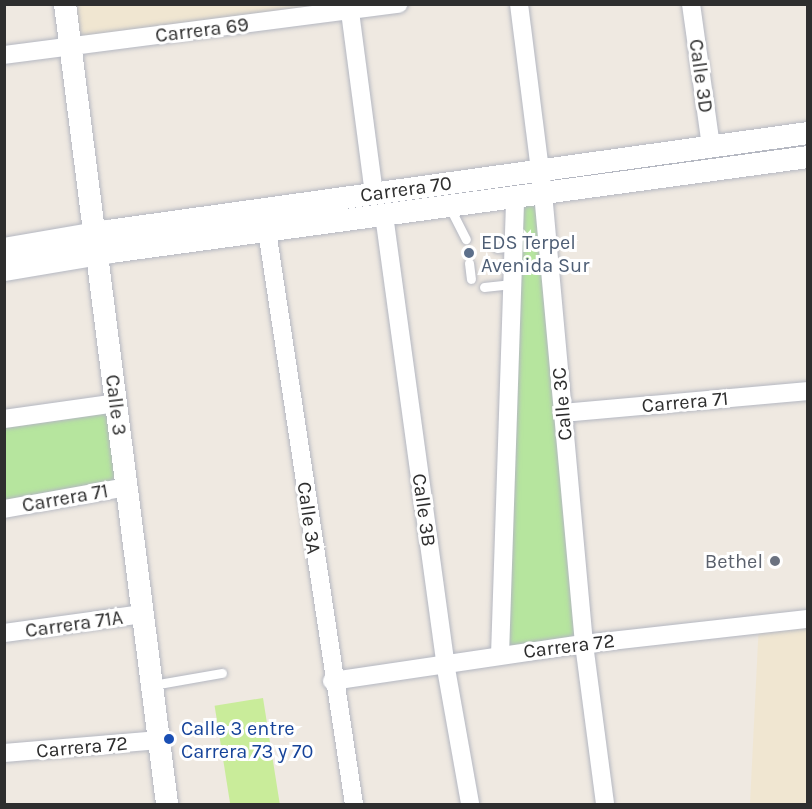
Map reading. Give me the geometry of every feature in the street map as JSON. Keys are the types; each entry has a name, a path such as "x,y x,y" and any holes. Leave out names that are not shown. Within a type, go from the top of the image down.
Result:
{"street":[{"name":"Calle 3","path":"65,4 167,804"},
{"name":"Carrera 69","path":"4,55 349,8 399,4"},
{"name":"Calle 3C","path":"519,4 543,193 584,644 605,804"},
{"name":"Calle 3D","path":"691,4 711,147"},
{"path":"349,8 374,194"},
{"name":"Carrera 70","path":"4,270 95,243 374,194 807,133"},
{"name":"Carrera 70","path":"4,249 267,231 807,157"},
{"path":"500,655 512,284 505,247 515,197"},
{"name":"Calle 3B","path":"384,215 445,663 470,804"},
{"name":"Calle 3A","path":"267,231 332,681 354,804"},
{"name":"Carrera 71","path":"563,413 807,391"},
{"path":"4,419 116,403"},
{"name":"Carrera 71","path":"4,509 126,488"},
{"name":"Carrera 71A","path":"4,633 143,614"},
{"name":"Carrera 72","path":"332,681 584,644 807,619"},
{"name":"Carrera 72","path":"4,753 159,740"}],"lane":[{"path":"448,206 466,239"},
{"path":"469,262 471,279"},
{"path":"484,287 512,284"},
{"path":"152,685 222,673"}],"shaded area":[{"path":"349,4 70,47 65,5"},
{"path":"807,619 807,804 750,804 759,622"}],"green space":[{"path":"543,193 584,644 500,655 514,212"},
{"path":"116,403 126,487 5,509 4,419"},
{"path":"263,698 280,804 230,804 215,706"}],"place":[{"name":"EDS Terpel Avenida Sur","path":"469,253"},
{"name":"Bethel","path":"775,561"},
{"name":"Calle 3 entre Carrera 73 y 70","path":"169,739"}]}
